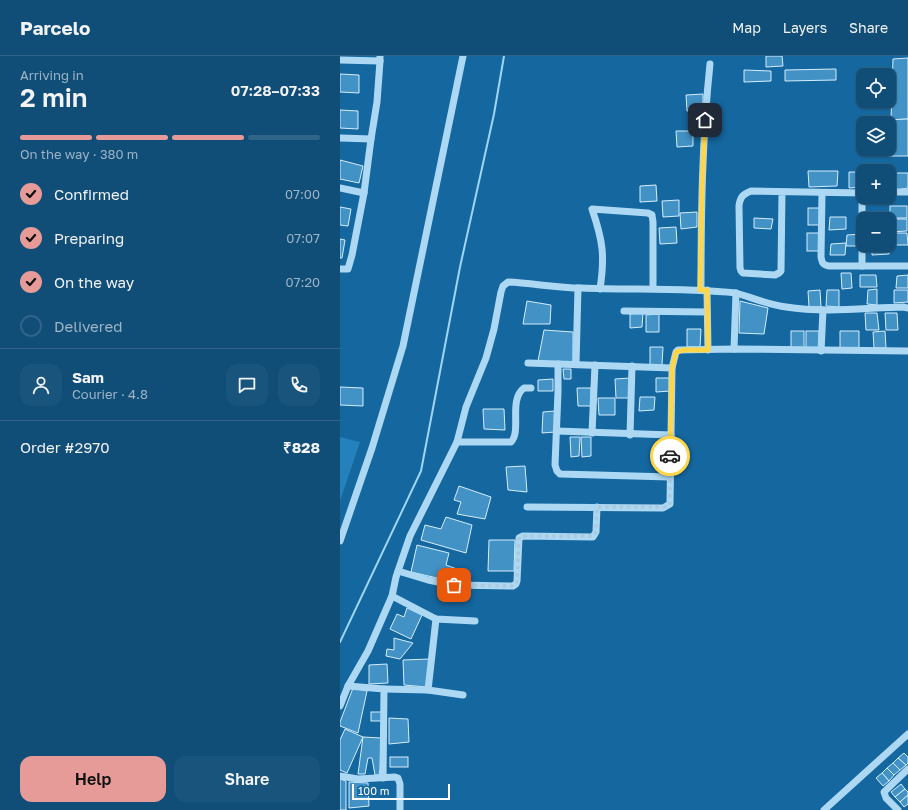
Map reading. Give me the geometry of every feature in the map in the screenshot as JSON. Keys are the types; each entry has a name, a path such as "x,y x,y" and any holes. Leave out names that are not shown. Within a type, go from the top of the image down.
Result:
{"street":[{"path":"340,541 372,448 403,346 463,56"},
{"path":"340,60 380,58 377,102 364,193 349,266 348,269 340,269"},
{"path":"708,350 707,312 704,290 702,187 710,64"},
{"path":"340,138 372,139"},
{"path":"340,188 364,193"},
{"path":"782,192 781,270 779,273 775,274 744,273 740,268 739,206 740,198 745,193 751,191 856,193"},
{"path":"896,192 908,192"},
{"path":"822,193 822,262 824,265 908,266"},
{"path":"862,266 863,204"},
{"path":"600,289 603,256 602,242 592,209 648,213 652,215 653,288"},
{"path":"340,706 348,686 368,651 392,596 398,571 410,536 457,442 466,407 486,358 501,292 503,286 508,282 600,289 653,288 704,290 736,293 785,307 823,310 908,308"},
{"path":"576,364 578,288"},
{"path":"734,349 736,293"},
{"path":"822,351 823,310"},
{"path":"624,311 707,312"},
{"path":"526,506 666,507 670,504 672,368 676,352 678,350 734,349 908,351"},
{"path":"528,363 672,368"},
{"path":"558,364 556,471 560,474 670,477"},
{"path":"592,433 595,365"},
{"path":"630,435 632,366"},
{"path":"457,442 511,442 514,435 518,395 524,388 530,388"},
{"path":"557,431 630,435 671,435"},
{"path":"398,571 428,580 454,585 512,586 516,584 517,581 519,538 523,536 593,536 596,532 597,507"},
{"path":"392,596 436,618 476,621"},
{"path":"428,690 436,618"},
{"path":"348,686 428,690 463,694"},
{"path":"383,778 384,689"},
{"path":"824,810 908,734"},
{"path":"898,810 886,798 884,792 908,769"},
{"path":"340,776 358,779 395,777 400,781 400,810"}],"shaded area":[{"path":"340,437 360,442 340,501"}],"building":[{"path":"766,56 782,56 783,66 766,67"},
{"path":"908,58 908,119 896,120 896,116 891,116 891,108 896,108 896,68 893,68 893,59"},
{"path":"836,69 836,80 785,81 785,70"},
{"path":"744,70 771,71 771,81 744,82"},
{"path":"340,74 359,75 359,93 340,92"},
{"path":"703,94 703,110 687,111 686,95"},
{"path":"340,110 358,111 358,129 340,128"},
{"path":"896,119 908,119 908,156 896,156"},
{"path":"676,131 693,131 693,146 677,147"},
{"path":"340,160 363,166 359,183 340,179"},
{"path":"808,171 838,171 837,186 809,187"},
{"path":"849,172 856,172 856,188 849,188"},
{"path":"896,173 908,173 908,188 896,190"},
{"path":"656,185 657,201 640,202 640,186"},
{"path":"679,200 679,216 663,217 662,201"},
{"path":"890,206 907,206 907,218 896,218 896,212 890,212"},
{"path":"340,207 351,209 348,226 340,225"},
{"path":"808,208 821,208 821,225 808,225"},
{"path":"697,212 697,227 681,229 680,213"},
{"path":"830,217 846,217 846,229 829,230"},
{"path":"754,218 773,219 771,229 754,228"},
{"path":"896,219 907,219 907,231 896,232"},
{"path":"676,227 677,243 660,244 659,228"},
{"path":"807,233 820,233 820,251 807,251"},
{"path":"896,233 907,233 908,245 896,245"},
{"path":"856,234 856,246 846,246 847,235"},
{"path":"340,239 345,240 342,258 340,258"},
{"path":"846,243 845,255 830,255 831,244"},
{"path":"872,252 889,252 889,254 872,255"},
{"path":"841,273 851,273 852,288 842,289"},
{"path":"860,275 876,275 877,287 860,287"},
{"path":"908,275 908,288 896,288 897,276"},
{"path":"877,289 877,305 867,304 868,290"},
{"path":"820,290 821,307 809,307 808,291"},
{"path":"827,290 839,290 839,307 826,306"},
{"path":"894,290 908,290 908,302 894,303"},
{"path":"527,301 551,305 550,324 523,324"},
{"path":"740,301 768,308 764,334 739,333"},
{"path":"643,313 642,327 630,328 630,314"},
{"path":"865,313 877,313 879,330 866,330"},
{"path":"885,313 897,313 898,330 886,330"},
{"path":"659,314 659,332 646,332 646,315"},
{"path":"687,329 701,329 700,347 687,347"},
{"path":"544,330 573,332 573,363 538,361"},
{"path":"791,331 804,331 804,349 791,349"},
{"path":"806,331 819,331 819,349 806,349"},
{"path":"840,331 859,331 859,348 840,349"},
{"path":"885,331 886,348 874,348 873,332"},
{"path":"650,347 663,347 662,365 650,365"},
{"path":"563,369 571,369 571,379 564,379"},
{"path":"630,378 630,398 616,398 615,379"},
{"path":"656,378 672,378 671,391 656,392"},
{"path":"553,379 553,391 538,391 538,380"},
{"path":"340,387 363,388 363,406 340,405"},
{"path":"577,388 591,388 591,406 578,406"},
{"path":"640,397 655,397 654,410 639,411"},
{"path":"598,398 615,398 615,415 599,415"},
{"path":"483,409 504,409 505,430 484,429"},
{"path":"555,411 555,432 542,433 543,412"},
{"path":"570,437 580,437 579,456 571,457"},
{"path":"581,437 591,437 591,456 582,457"},
{"path":"525,466 527,492 508,490 506,467"},
{"path":"459,486 491,497 485,519 457,514 461,502 454,500"},
{"path":"446,517 472,525 466,553 421,540 425,525 441,529"},
{"path":"489,540 515,540 514,571 488,571"},
{"path":"417,545 449,553 446,565 457,569 450,581 411,572"},
{"path":"407,608 422,615 411,639 390,629 397,614 404,617"},
{"path":"394,638 413,643 400,659 386,656 387,649 394,650"},
{"path":"430,659 427,687 404,685 403,660"},
{"path":"387,664 388,683 369,684 369,665"},
{"path":"353,688 367,691 358,733 340,726 340,722"},
{"path":"371,712 383,712 383,721 371,721"},
{"path":"389,718 408,719 409,742 389,744"},
{"path":"345,729 363,737 347,773 340,770 340,740"},
{"path":"363,737 381,738 379,775 375,775 372,758 368,758 365,774 358,774"},
{"path":"904,753 908,757 908,763 906,765 898,758"},
{"path":"390,757 408,757 408,767 390,767"},
{"path":"898,758 906,765 900,770 893,763"},
{"path":"893,763 900,770 894,775 887,768"},
{"path":"887,768 894,775 889,781 882,773"},
{"path":"882,773 889,781 883,786 876,778"},
{"path":"340,779 346,781 346,810 340,810"},
{"path":"349,782 368,783 369,806 349,808"},
{"path":"901,784 905,789 895,797 891,792"},
{"path":"905,789 908,792 908,795 900,802 895,797"},
{"path":"908,795 908,804 904,807 900,802"}],"waterway":[{"path":"340,642 421,471 460,267 494,114 504,56"}],"way so far":[{"path":"454,585 512,586 516,584 518,541 520,537 593,536 596,532 597,507 666,507 670,504 670,456"}],"route":[{"path":"670,456 672,368 676,352 678,350 708,350 707,290 700,290 705,120"}]}
